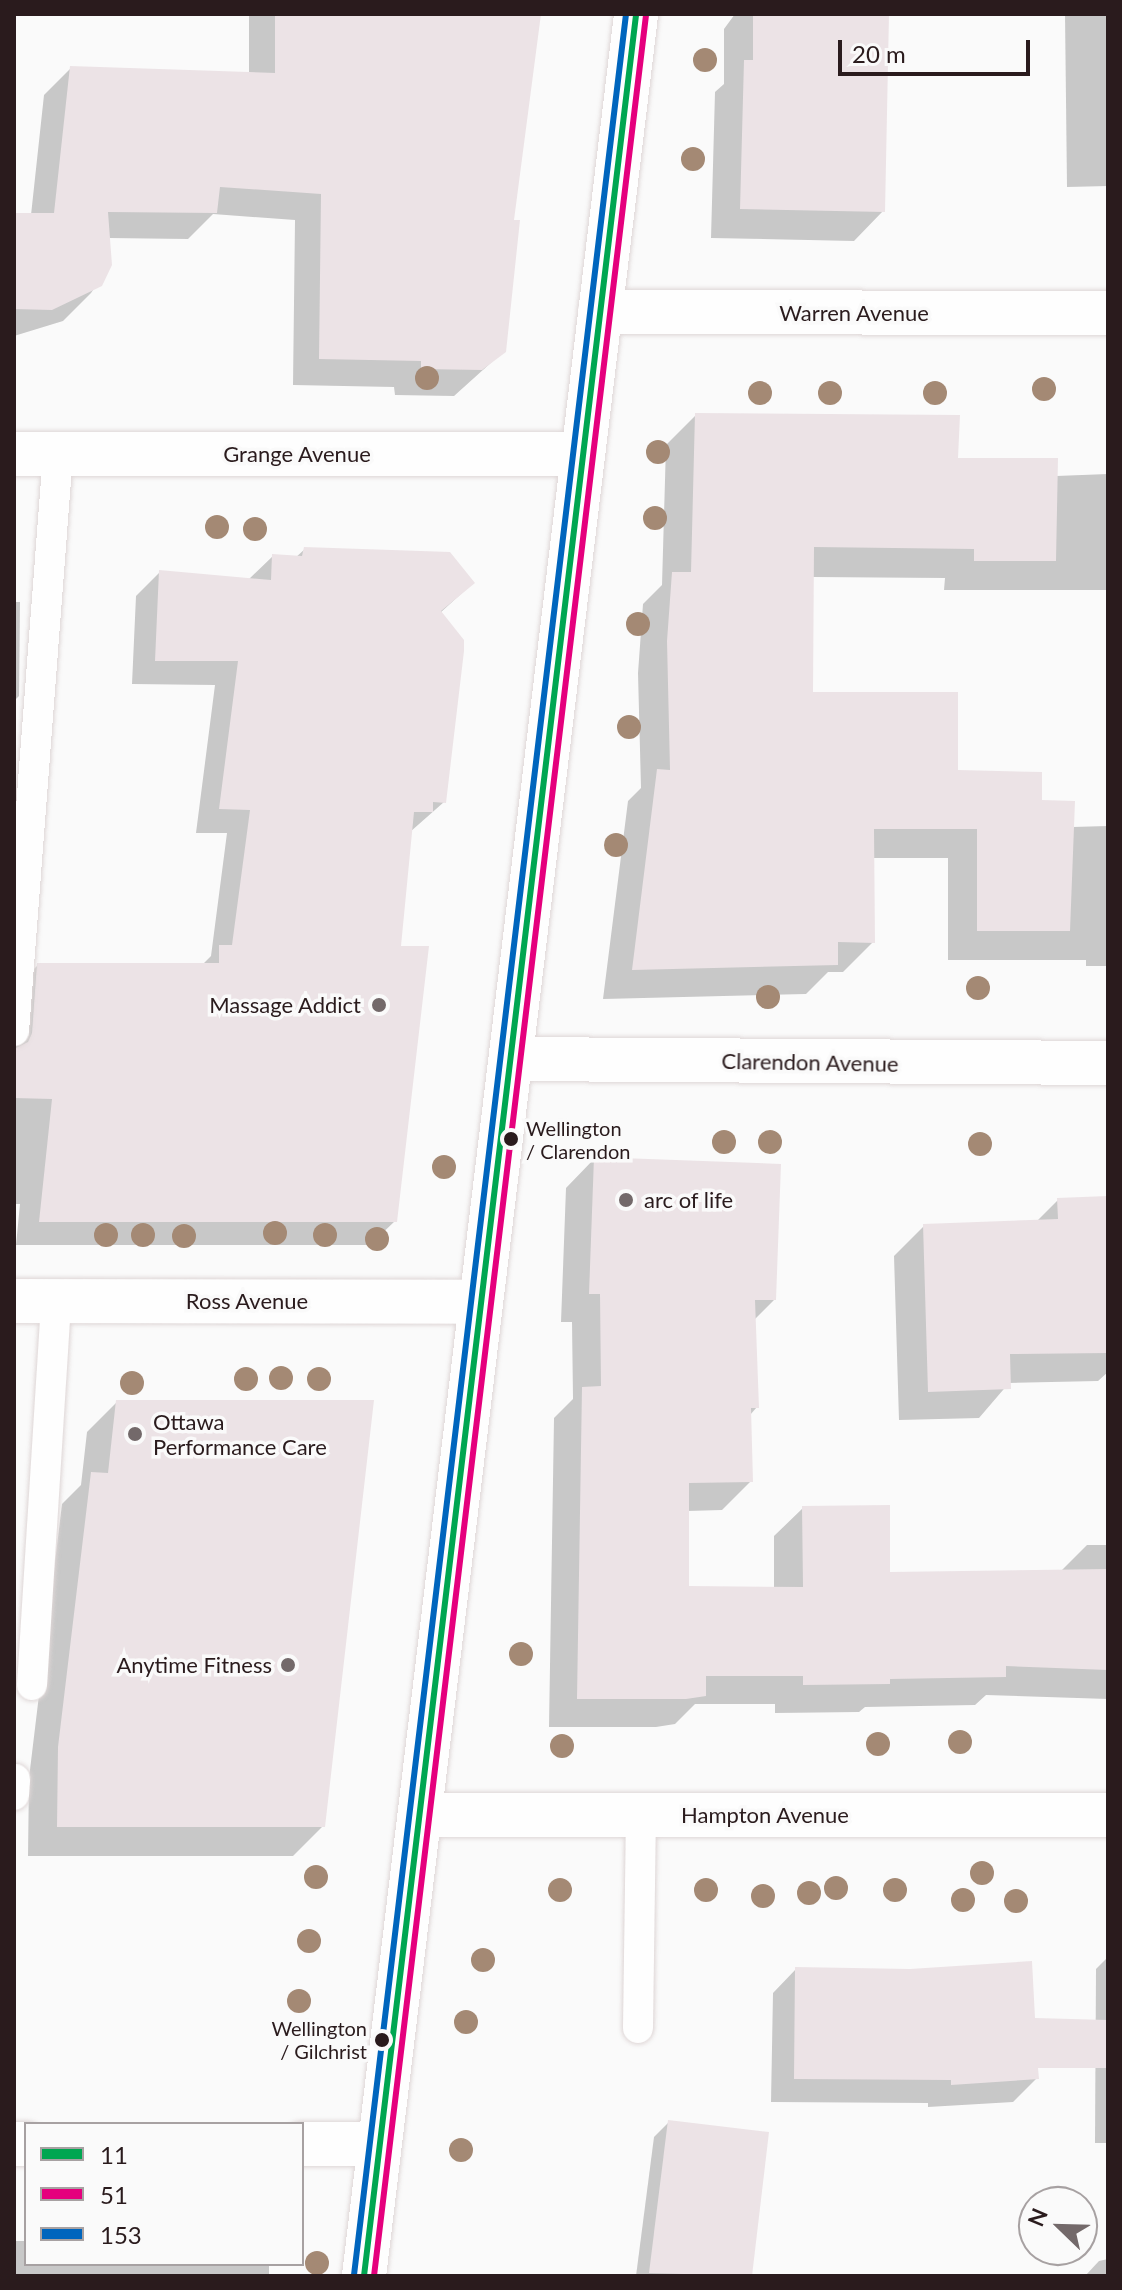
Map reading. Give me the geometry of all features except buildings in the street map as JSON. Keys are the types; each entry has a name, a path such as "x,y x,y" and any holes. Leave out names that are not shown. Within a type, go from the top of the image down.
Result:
{"street":[{"path":"364,2276 378,2144 422,1815 479,1302 512,1059 581,454 636,14"},
{"name":"Warren Avenue","path":"600,312 1108,313"},
{"name":"Grange Avenue","path":"14,454 581,454"},
{"name":"Clarendon Avenue","path":"512,1059 1108,1063"},
{"name":"Ross Avenue","path":"35,1301 479,1302"},
{"name":"Hampton Avenue","path":"422,1815 1108,1815"},
{"path":"304,2144 378,2144"}],"lane":[{"path":"14,1031 58,454"},
{"path":"32,1685 35,1301"},
{"path":"14,1795 15,1779"},
{"path":"638,2028 641,1815"}],"transit line":[{"name":"153","path":"354,2275 626,14"},
{"name":"11","path":"364,2276 636,14"},
{"name":"51","path":"374,2276 646,15"}],"place":[{"name":"Massage Addict","path":"379,1005"},
{"name":"Wellington / Clarendon","path":"511,1139"},
{"name":"arc of life","path":"626,1200"},
{"name":"Ottawa Performance Care","path":"135,1434"},
{"name":"Anytime Fitness","path":"288,1665"},
{"name":"Wellington / Gilchrist","path":"382,2040"}]}
